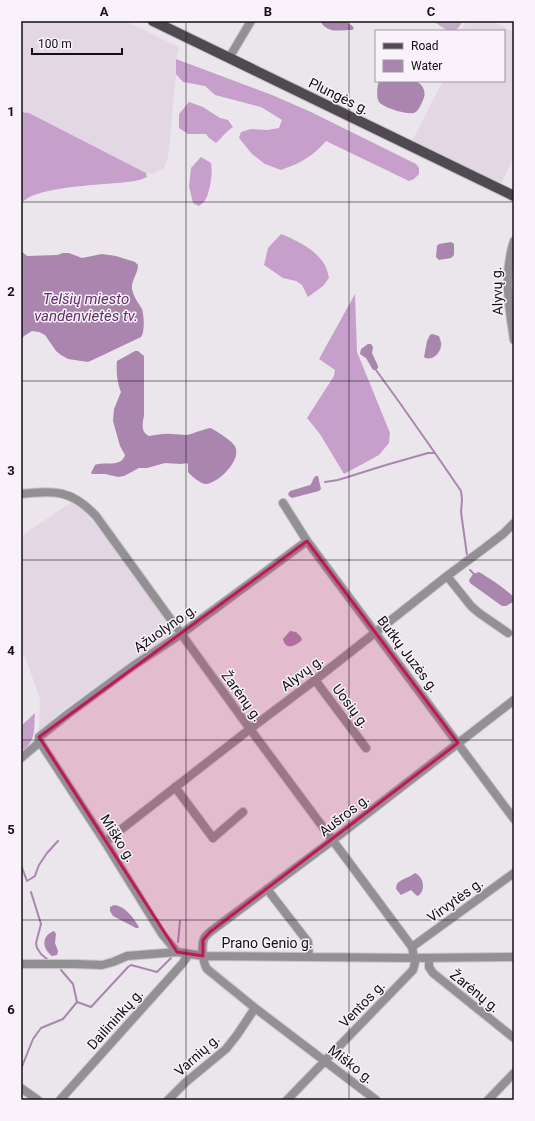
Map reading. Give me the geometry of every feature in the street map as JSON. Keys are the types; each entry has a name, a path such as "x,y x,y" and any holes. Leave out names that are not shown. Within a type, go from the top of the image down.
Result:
{"main road":[{"name":"Plungės g.","path":"153,21 514,196"}],"street":[{"path":"228,58 251,21"},
{"name":"Alyvų g.","path":"514,240 510,254 507,282 514,340"},
{"name":"Žarėnų g.","path":"21,494 58,492 75,499 88,508 104,526 250,729 412,947 415,958"},
{"name":"Butkų Juzės g.","path":"283,503 307,541 514,819"},
{"name":"Alyvų g.","path":"105,842 315,680 446,576 493,542 514,523"},
{"name":"Ąžuolyno g.","path":"21,758 68,714 133,666 181,634 307,541"},
{"path":"446,576 471,606 508,633"},
{"name":"Uosių g.","path":"315,680 366,748"},
{"name":"Aušros g.","path":"203,956 203,940 206,936 514,700"},
{"name":"Miško g.","path":"40,739 162,934 177,952"},
{"path":"175,787 213,838 243,812"},
{"name":"Virvytės g.","path":"412,947 514,873"},
{"path":"267,889 308,942 309,956"},
{"name":"Prano Genio g.","path":"21,964 102,965 127,956 177,952 203,956 415,958 514,957"},
{"name":"Dailininkų g.","path":"60,1100 182,964 189,954"},
{"name":"Miško g.","path":"203,956 204,964 207,969 376,1100"},
{"name":"Ventos g.","path":"287,1100 408,976 415,967 415,958"},
{"name":"Žarėnų g.","path":"429,958 429,967 433,973 514,1038"},
{"name":"Varnių g.","path":"168,1100 186,1082 226,1049 256,1008"},
{"path":"488,1100 514,1073"},
{"path":"21,1088 38,1100"}],"highlighted area":[{"path":"307,541 458,743 210,932 203,940 203,956 177,952 39,737"}],"shaded area":[{"path":"21,21 125,21 179,47 176,59 176,74 168,158 164,168 153,174 146,173 29,113 21,112"},
{"path":"433,21 463,21 457,30 446,30"},
{"path":"467,21 492,21 514,32 514,157 501,183 412,141 442,82 505,82 505,30 461,30"},
{"path":"176,59 272,95 311,112 416,164 419,168 419,174 414,179 409,181 326,141 316,151 301,162 281,170 265,164 252,154 239,138 241,132 251,129 267,130 279,128 282,120 261,107 215,95 205,86 183,82 176,74"},
{"path":"189,102 203,107 220,118 228,120 233,127 216,143 206,134 188,134 179,128 179,114"},
{"path":"21,112 29,113 146,173 147,177 135,181 73,187 39,193 27,198 21,205"},
{"path":"201,157 211,163 212,172 208,194 204,202 199,206 193,203 189,186 191,168"},
{"path":"281,234 311,250 321,259 326,267 329,278 323,286 308,297 302,285 296,281 283,278 264,265 268,248"},
{"path":"355,294 357,352 390,433 389,443 379,455 344,474 320,434 307,418 334,376 335,370 319,359"},
{"path":"75,500 179,631 63,710 39,732 40,699 26,659 21,653 21,536"},
{"path":"35,713 32,739 21,753 21,726"}],"water":[{"path":"320,21 343,21 354,28 352,30 330,30"},
{"path":"379,82 417,82 422,86 425,94 419,109 414,113 407,113 391,109 379,102 377,97"},
{"path":"451,242 454,244 454,255 451,258 439,260 436,257 437,246 439,244"},
{"name":"Telšių miesto vandenvietės tv.","path":"21,251 27,256 69,253 82,258 102,254 116,256 135,262 138,265 138,268 132,289 143,312 144,328 141,337 88,362 68,359 61,355 56,351 45,335 39,332 32,331 21,340"},
{"path":"432,334 439,336 441,346 439,352 429,359 424,357 427,341"},
{"path":"368,344 371,344 373,347 372,353 378,366 376,370 373,370 366,358 360,354 361,349"},
{"path":"135,351 138,351 144,356 143,430 146,434 149,436 166,434 186,435 211,428 227,438 234,445 236,456 233,463 223,475 211,483 202,483 194,478 188,472 187,463 165,463 147,468 139,468 124,476 118,477 91,473 95,465 116,463 123,459 125,455 120,446 113,421 114,409 121,392 117,377 117,361"},
{"path":"316,476 318,476 321,489 319,491 292,498 289,496 288,494 290,491 310,485"},
{"path":"479,572 507,591 514,598 513,602 506,606 502,606 470,583 469,580 473,574"},
{"path":"290,631 296,632 302,640 296,644 288,646 284,643 283,639"},
{"path":"415,873 422,880 423,887 421,893 418,896 411,890 401,895 396,889 398,883"},
{"path":"114,905 122,907 139,927 136,928 113,916 110,911 110,907"},
{"path":"54,931 56,934 55,943 58,951 57,955 52,956 46,949 44,942 47,936"}],"waterway":[{"path":"376,370 435,453"},
{"path":"325,482 338,480 428,453 435,453 461,491 461,512 467,555"},
{"path":"470,570 474,574"},
{"path":"21,865 27,881 35,876 39,865 58,841"},
{"path":"31,892 41,924 36,943 37,948 48,960"},
{"path":"178,942 180,921"},
{"path":"77,1002 91,1007 131,965 157,972 171,958"},
{"path":"21,1069 33,1039 41,1028 63,1019 77,1002 73,984 61,970"}]}
